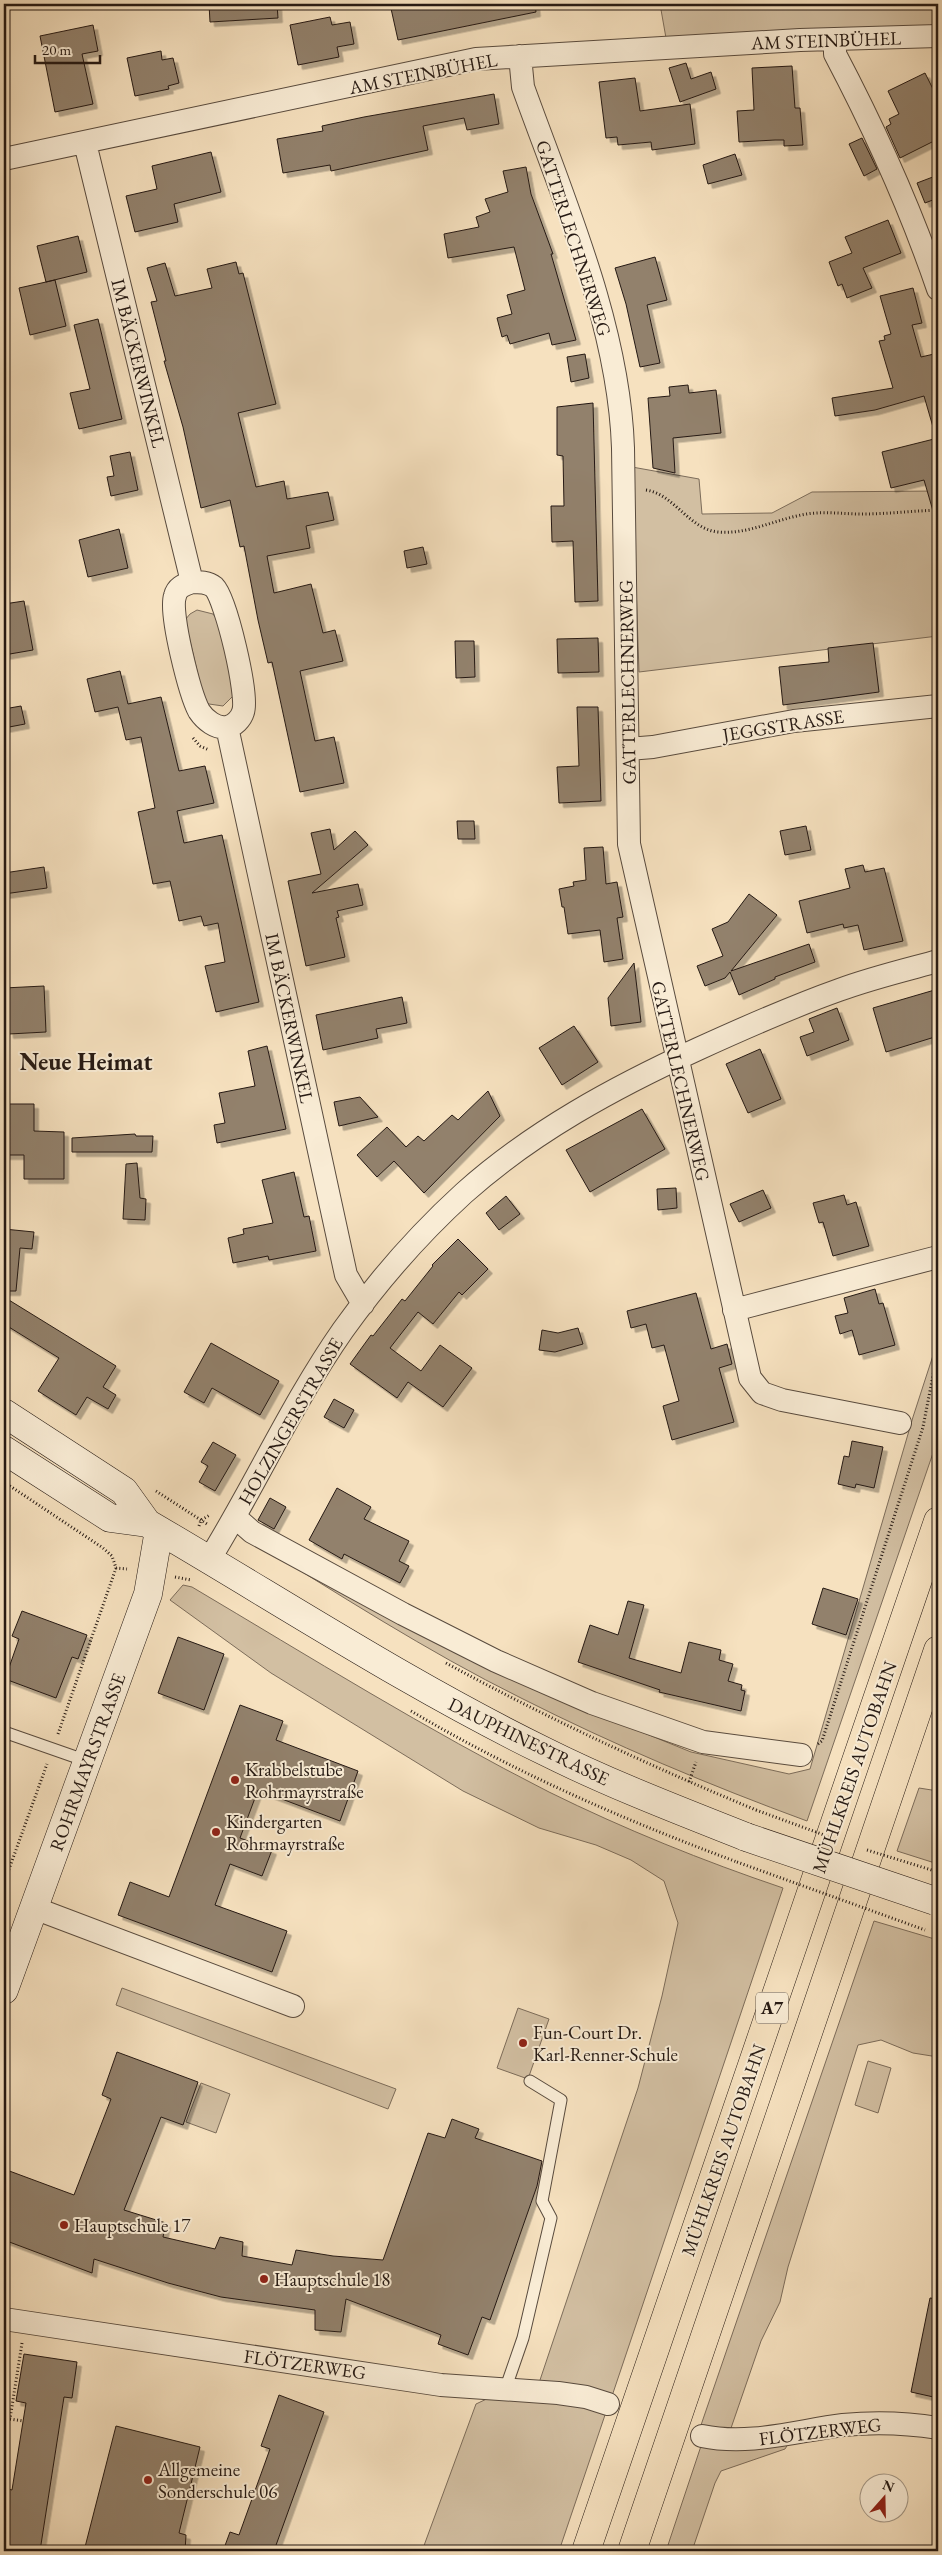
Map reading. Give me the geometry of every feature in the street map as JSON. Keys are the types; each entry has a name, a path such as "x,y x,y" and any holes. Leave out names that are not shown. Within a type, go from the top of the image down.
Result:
{"highway":[{"name":"MÜHLKREIS AUTOBAHN","path":"586,2551 938,1522"},
{"name":"A7","path":"632,2551 938,1650"}],"main road":[{"name":"DAUPHINESTRASSE","path":"4,1413 124,1491 153,1527"},
{"name":"DAUPHINESTRASSE","path":"4,1450 110,1518 153,1527 428,1690 544,1752 650,1799 746,1837 936,1902"},
{"name":"ROHRMAYRSTRASSE","path":"4,1990 148,1594 153,1527"}],"street":[{"name":"AM STEINBÜHEL","path":"4,159 476,59 835,39 938,36"},
{"path":"835,39 835,54 879,138 918,228 938,289"},
{"name":"GATTERLECHNERWEG","path":"520,56 523,87 592,282 618,390 622,430 624,487 629,844 676,1059 750,1378 762,1393 782,1400 900,1423"},
{"name":"IM BÄCKERWINKEL","path":"85,143 192,582"},
{"path":"192,582 202,582 213,587 222,600 244,686 243,712 236,723 227,727 211,724 200,712 193,697 174,607 177,591 182,586 192,582"},
{"name":"JEGGSTRASSE","path":"628,749 653,747 794,721 938,706"},
{"name":"IM BÄCKERWINKEL","path":"227,727 346,1275 363,1304"},
{"name":"HOLZINGERSTRASSE","path":"209,1560 226,1514 305,1388 363,1304 426,1231 464,1193 502,1163 590,1103 676,1059 770,1016 840,990 938,961"},
{"path":"734,1310 938,1257"},
{"path":"226,1514 252,1532 403,1614 496,1661 592,1702 703,1742 801,1755"},
{"path":"34,1908 293,2006"},
{"name":"FLÖTZERWEG","path":"14,2321 441,2385 558,2393 586,2397 608,2404"},
{"name":"FLÖTZERWEG","path":"702,2436 720,2440 748,2440 844,2425 888,2423 938,2428"}],"lane":[{"path":"4,1732 87,1761"},
{"path":"505,2390 523,2338 551,2218 542,2201 561,2100 530,2081"}],"path":[{"path":"624,487 652,491 674,504 696,523 716,532 742,531 814,513 863,514 938,510"},
{"path":"190,734 200,746 212,751"},
{"path":"801,1755 822,1741 923,1428 938,1350"},
{"path":"201,1520 226,1514"},
{"path":"4,1883 116,1568"},
{"path":"694,1767 689,1782 756,1810 840,1841"},
{"path":"858,1847 938,1872"},
{"path":"736,1862 925,1930"},
{"path":"14,2321 10,2419 23,2421"}],"shaded area":[{"path":"660,4 938,4 938,29 710,34 666,38"},
{"path":"632,467 699,479 702,514 772,513 812,492 938,491 938,636 639,672"},
{"path":"197,610 213,614 218,621 235,688 233,696 223,706 209,704 204,700 185,620"},
{"path":"938,1340 938,1430 933,1453 807,1821 662,1764 521,1698 416,1641 246,1537 595,1713 691,1752 789,1774 810,1769 913,1417"},
{"path":"183,1585 192,1587 458,1744 549,1792 664,1844 783,1888 611,2399 539,2383 638,2088 662,1996 678,1923 664,1881 631,1860 596,1845 539,1828 463,1791 271,1673 170,1600"},
{"path":"919,1788 938,1791 938,1864 897,1851"},
{"path":"874,1921 938,1940 938,2057 913,2053 881,2040 858,2045 788,2267 780,2302 761,2341 730,2431 700,2428"},
{"path":"122,1988 396,2089 388,2109 116,2005"},
{"name":"Fun-Court Dr. Karl-Renner-Schule","path":"518,2008 549,2019 528,2079 497,2068"},
{"path":"868,2061 891,2068 878,2113 855,2105"},
{"path":"201,2083 230,2094 216,2133 186,2122"},
{"path":"493,2396 581,2403 606,2412 559,2551 422,2551 476,2404"},
{"path":"790,2441 785,2449 721,2471 715,2483 692,2551 666,2551 701,2446"}],"building":[{"path":"209,4 277,4 278,18 210,22"},
{"path":"390,4 535,4 536,12 398,40"},
{"path":"330,17 332,25 350,22 354,44 337,47 339,57 298,65 290,25"},
{"path":"93,25 98,51 82,54 93,104 55,112 40,36"},
{"path":"161,51 162,60 173,58 179,83 168,86 169,89 135,96 127,58"},
{"path":"686,63 691,79 711,72 716,89 680,102 669,68"},
{"path":"792,66 795,108 800,108 803,145 784,146 784,140 739,142 737,111 754,110 752,68"},
{"path":"925,73 938,99 938,139 900,158 886,127 891,124 889,119 899,114 888,91"},
{"path":"635,78 640,111 690,104 695,144 652,150 651,142 618,145 617,137 606,138 599,82"},
{"path":"494,94 499,124 467,130 464,118 423,126 428,150 331,171 330,165 283,173 277,139 323,131 322,126 364,117"},
{"path":"862,138 877,169 864,176 849,144"},
{"path":"211,152 221,192 174,204 178,222 135,232 126,196 157,189 152,166"},
{"path":"735,154 742,175 708,184 703,165"},
{"path":"526,167 531,194 553,254 551,254 576,340 552,345 549,333 510,344 507,335 502,337 497,318 512,314 507,295 525,290 514,247 448,258 444,234 479,227 476,217 490,212 485,199 508,192 503,171"},
{"path":"938,175 938,198 925,203 917,183"},
{"path":"888,220 901,253 863,268 872,288 847,298 842,284 838,286 829,262 852,253 845,237"},
{"path":"78,236 87,272 46,282 37,246"},
{"path":"655,257 667,300 647,305 660,363 640,367 626,304 615,268"},
{"path":"236,262 239,274 243,273 276,404 238,413 256,487 284,481 287,499 328,492 334,520 306,526 310,548 267,556 274,593 311,584 323,633 335,630 343,661 300,671 315,741 334,737 344,783 300,792 272,662 268,663 244,546 240,547 230,500 201,508 183,427 164,361 166,361 151,302 157,301 147,268 165,263 175,296 212,288 207,269"},
{"path":"55,280 66,326 30,335 19,288"},
{"path":"913,288 922,323 912,325 921,357 934,354 938,370 938,427 933,427 924,396 875,410 835,416 832,398 893,388 879,341 885,340 884,336 891,334 880,296"},
{"path":"98,319 122,419 79,429 70,393 90,389 74,325"},
{"path":"585,354 589,378 571,382 567,357"},
{"path":"688,385 689,393 716,390 721,433 673,438 675,473 653,468 648,398 670,396 669,387"},
{"path":"593,403 598,601 575,602 573,541 552,542 551,506 564,506 563,456 557,455 557,407"},
{"path":"938,438 938,510 933,511 924,480 891,488 882,452"},
{"path":"130,452 138,490 111,496 107,477 114,476 110,456"},
{"path":"119,529 128,568 88,577 79,540"},
{"path":"423,547 427,564 407,568 404,551"},
{"path":"24,601 33,650 4,655 4,604"},
{"path":"598,638 599,672 558,673 557,639"},
{"path":"455,641 474,641 475,677 456,678"},
{"path":"873,643 879,692 783,705 779,667 829,662 828,648"},
{"path":"120,671 128,704 161,697 179,771 205,766 214,803 177,811 184,843 222,835 259,1002 216,1012 205,966 225,962 218,923 204,926 201,916 179,921 170,881 153,884 138,812 155,808 141,737 126,740 118,707 95,712 87,679"},
{"path":"21,706 25,724 4,728 4,709"},
{"path":"577,707 598,707 601,801 559,803 557,767 579,766"},
{"path":"457,821 474,821 475,839 458,839"},
{"path":"806,826 811,850 785,855 780,831"},
{"path":"330,829 334,850 355,831 368,845 312,893 358,884 363,905 337,911 339,917 336,918 345,957 306,966 288,881 321,874 311,833"},
{"path":"603,847 606,884 617,882 623,917 617,918 623,959 604,962 600,930 568,934 559,889 574,886 573,882 586,880 584,848"},
{"path":"863,865 865,872 884,868 903,941 864,950 858,925 844,928 843,924 807,933 799,901 850,888 845,869"},
{"path":"44,867 47,888 4,894 4,873"},
{"path":"749,894 777,915 731,971 809,944 815,962 775,977 775,979 739,995 730,972 725,978 705,986 697,966 723,956 712,929 728,922"},
{"path":"634,963 641,1022 611,1026 608,998"},
{"path":"44,986 46,1032 9,1034 8,1022 4,1022 4,988"},
{"path":"938,989 938,1036 886,1052 873,1008"},
{"path":"402,997 407,1023 376,1029 378,1038 323,1050 316,1015"},
{"path":"837,1008 849,1040 807,1056 800,1037 814,1032 809,1019"},
{"path":"574,1026 598,1062 562,1085 539,1048"},
{"path":"267,1046 286,1129 217,1143 214,1125 225,1123 219,1093 255,1086 248,1051"},
{"path":"760,1049 781,1099 748,1113 726,1064"},
{"path":"488,1091 500,1116 424,1193 394,1161 377,1177 357,1155 387,1127 406,1147 418,1136 424,1141 452,1115 458,1120"},
{"path":"360,1097 378,1117 339,1126 334,1102"},
{"path":"4,1104 34,1104 34,1131 64,1132 64,1179 24,1179 24,1155 5,1155"},
{"path":"642,1109 665,1149 590,1192 566,1150"},
{"path":"135,1134 136,1136 153,1136 152,1152 72,1152 72,1138"},
{"path":"137,1163 140,1198 146,1199 145,1220 123,1219 126,1164"},
{"path":"294,1172 304,1217 309,1216 316,1251 269,1260 268,1256 233,1263 228,1238 244,1234 243,1229 273,1223 262,1180"},
{"path":"676,1188 677,1208 658,1210 657,1189"},
{"path":"763,1190 771,1208 739,1222 730,1204"},
{"path":"844,1195 847,1205 856,1202 869,1246 833,1256 823,1222 819,1223 813,1203"},
{"path":"506,1196 520,1214 499,1230 486,1213"},
{"path":"4,1229 34,1232 32,1249 20,1248 16,1291 4,1291"},
{"path":"458,1239 488,1269 462,1295 459,1292 433,1324 418,1312 390,1348 421,1371 440,1345 472,1368 443,1407 408,1382 397,1398 350,1364 371,1335 373,1336 402,1299 405,1301 432,1265"},
{"path":"875,1289 879,1304 883,1303 895,1345 859,1355 852,1330 840,1334 835,1316 848,1313 844,1298"},
{"path":"696,1293 711,1349 727,1344 732,1364 719,1368 734,1422 672,1440 663,1406 679,1401 664,1345 652,1348 646,1324 631,1328 627,1311"},
{"path":"4,1297 116,1366 103,1387 116,1395 108,1409 87,1397 76,1415 38,1391 59,1358 4,1324"},
{"path":"578,1328 583,1344 555,1352 539,1350 542,1330 558,1333"},
{"path":"211,1343 279,1381 260,1415 212,1388 204,1403 184,1392"},
{"path":"334,1399 354,1410 344,1428 324,1417"},
{"path":"852,1441 883,1447 874,1488 856,1484 855,1488 838,1484 844,1456 849,1457"},
{"path":"213,1442 236,1455 215,1491 199,1482 208,1466 201,1462"},
{"path":"337,1488 371,1507 364,1519 409,1541 399,1561 409,1566 400,1583 344,1554 342,1559 309,1540"},
{"path":"270,1498 286,1507 274,1529 258,1520"},
{"path":"823,1588 858,1599 846,1635 812,1624"},
{"path":"628,1601 644,1605 629,1658 681,1673 689,1642 721,1650 719,1660 733,1664 728,1681 742,1685 741,1690 745,1691 741,1711 659,1692 660,1690 578,1662 590,1625 618,1635"},
{"path":"22,1611 87,1635 78,1659 72,1657 56,1698 5,1679 19,1639 12,1636"},
{"path":"178,1637 224,1654 204,1710 158,1693"},
{"path":"240,1705 283,1721 276,1740 358,1771 340,1821 258,1790 240,1838 272,1850 262,1876 230,1864 215,1905 287,1931 272,1972 118,1915 130,1882 169,1897"},
{"path":"117,2052 198,2082 183,2125 161,2117 124,2210 166,2223 163,2237 215,2249 220,2237 243,2242 242,2256 292,2265 296,2250 333,2256 383,2260 428,2133 445,2138 452,2119 479,2129 475,2138 542,2161 537,2186 490,2320 482,2317 468,2355 438,2344 441,2335 346,2299 341,2332 315,2330 315,2310 221,2297 168,2283 94,2259 92,2273 4,2240 4,2169 74,2195 111,2099 102,2095"},
{"path":"930,2298 938,2299 938,2398 911,2392"},
{"path":"24,2354 77,2362 72,2398 64,2397 40,2551 4,2551 9,2510 4,2509 4,2488 12,2490 26,2403 16,2401"},
{"path":"279,2395 324,2412 275,2548 278,2551 223,2551 230,2532 239,2535 270,2449 261,2446"},
{"name":"Allgemeine Sonderschule 06","path":"116,2426 200,2447 179,2533 186,2535 185,2551 84,2551"}],"place":[{"name":"Krabbelstube Rohrmayrstraße","path":"235,1780"},
{"name":"Kindergarten Rohrmayrstraße","path":"216,1832"},
{"name":"Fun-Court Dr. Karl-Renner-Schule","path":"523,2043"},
{"name":"Hauptschule 17","path":"64,2225"},
{"name":"Hauptschule 18","path":"264,2279"},
{"name":"Allgemeine Sonderschule 06","path":"148,2480"}],"district":[{"name":"Neue Heimat","path":"86,1062"}]}
